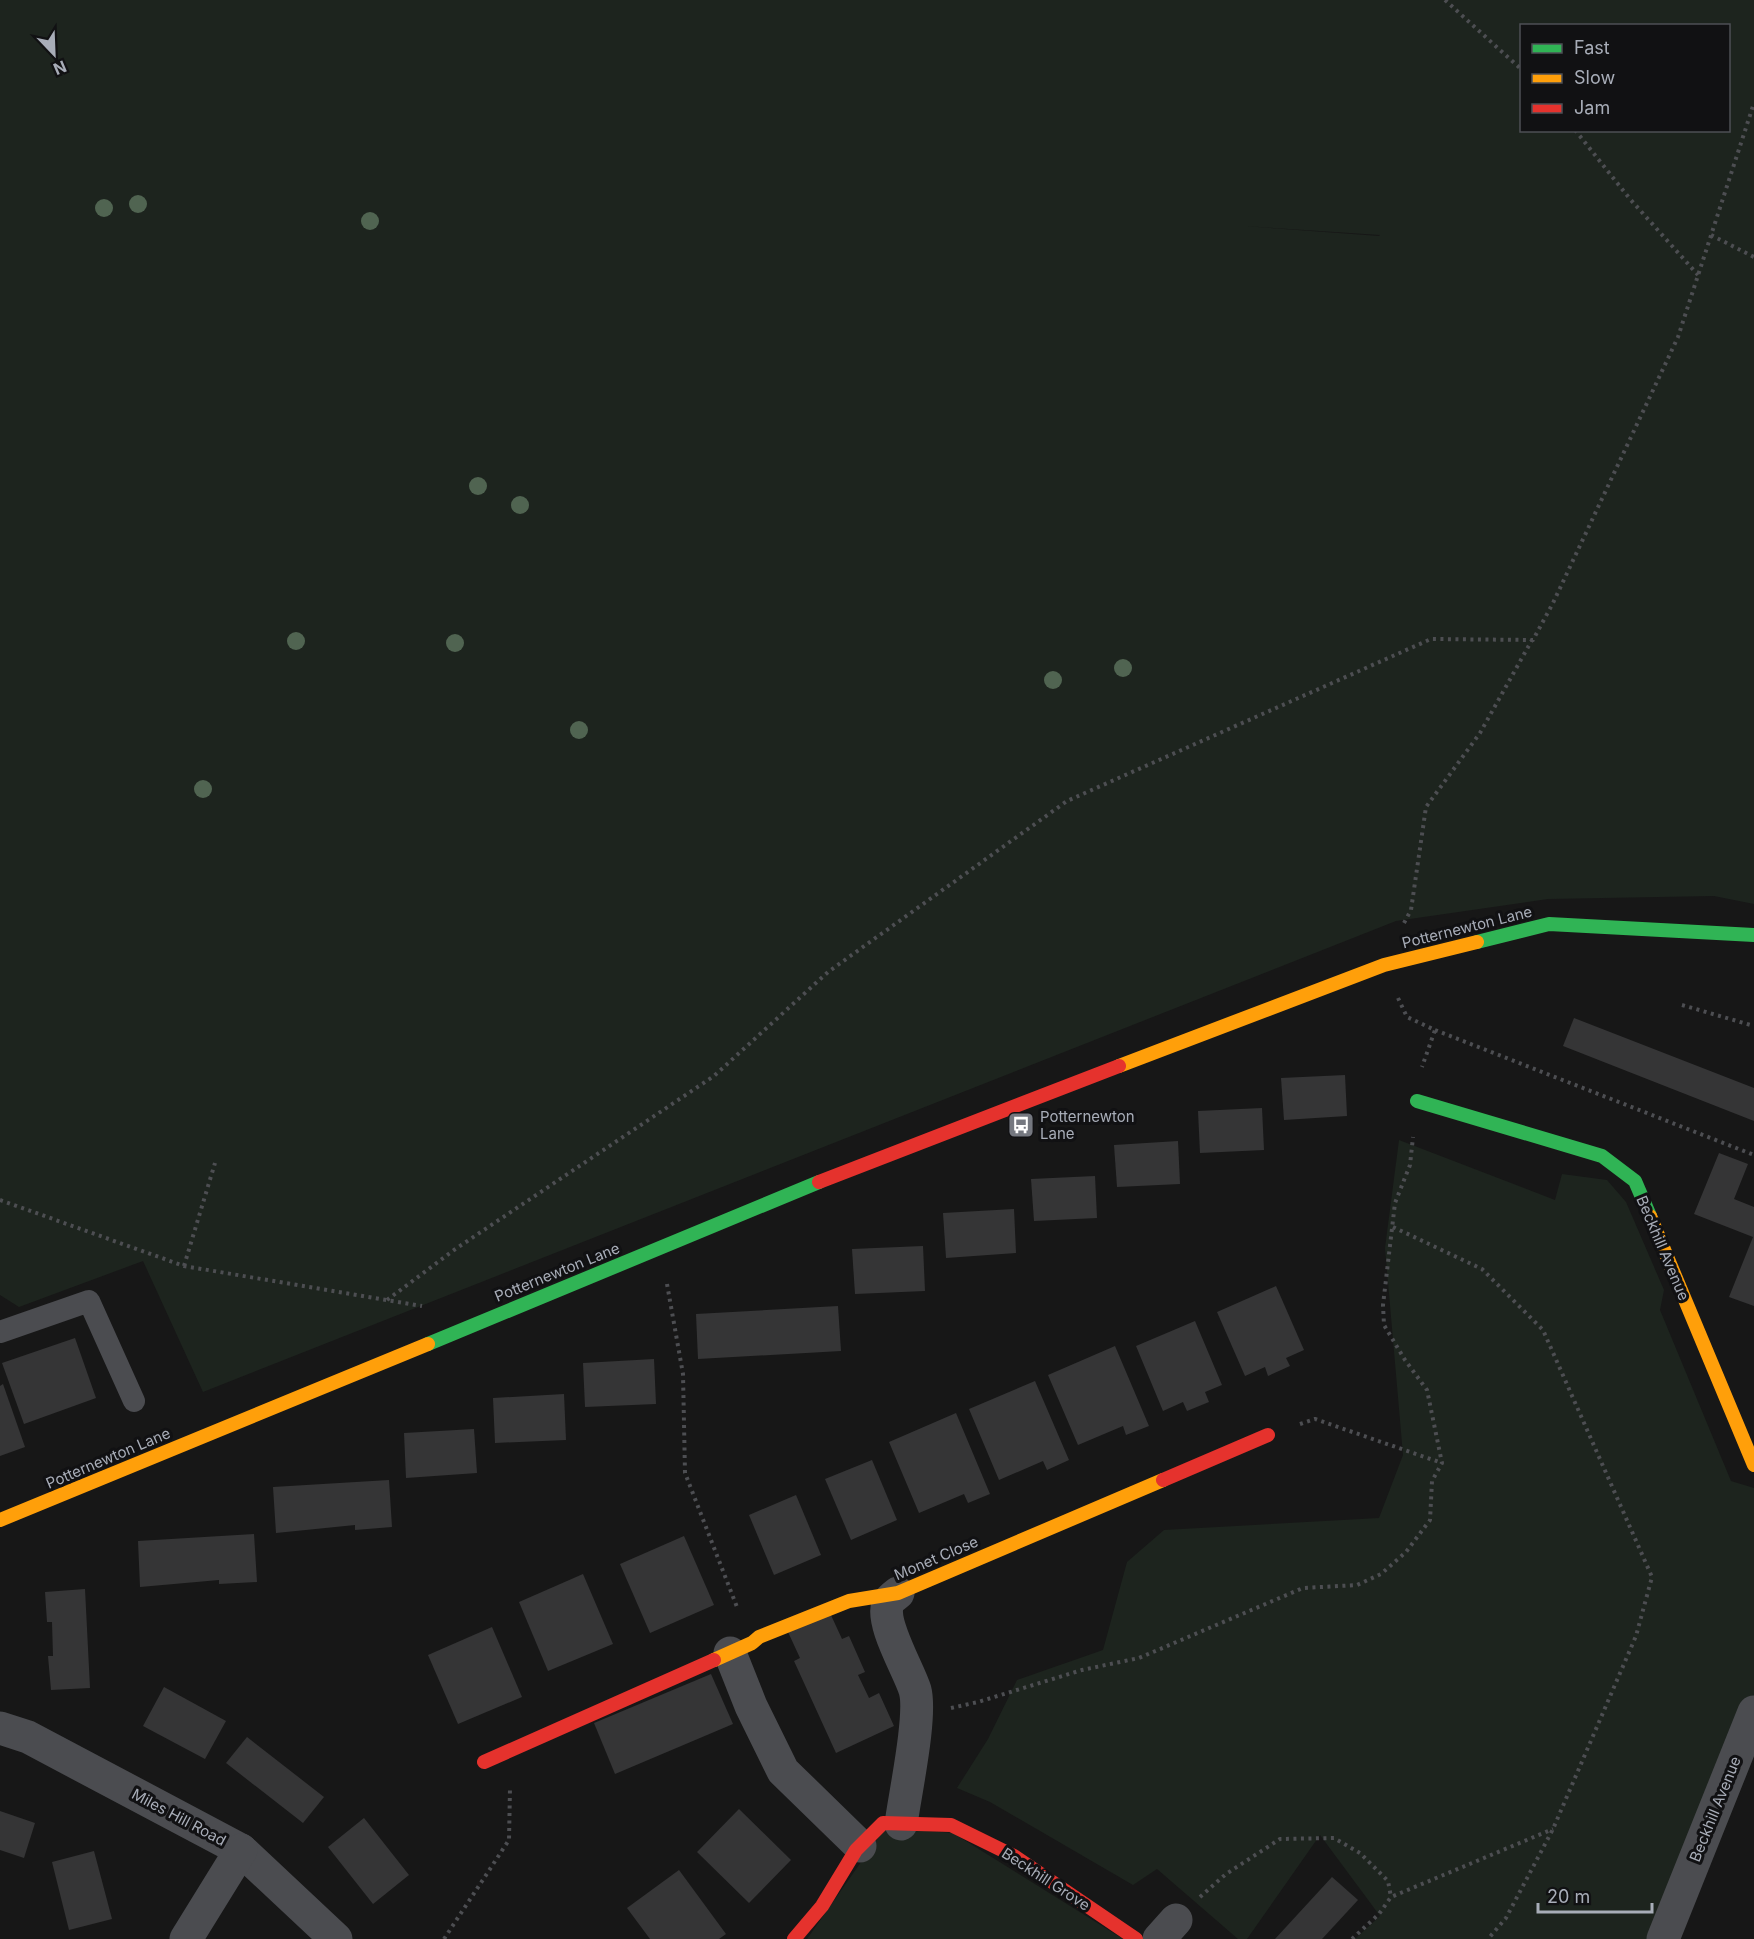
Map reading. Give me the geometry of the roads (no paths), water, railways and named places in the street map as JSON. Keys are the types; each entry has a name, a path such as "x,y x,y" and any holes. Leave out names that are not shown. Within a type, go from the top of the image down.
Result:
{"main road":[{"name":"Potternewton Lane","path":"0,1520 878,1158 1384,966 1549,924 1754,935"},
{"name":"Beckhill Avenue","path":"1417,1101 1602,1156 1635,1181 1754,1465"},
{"name":"Monet Close","path":"484,1762 741,1648 759,1637 849,1601 898,1593 1268,1434"},
{"name":"Beckhill Grove","path":"794,1939 822,1906 860,1846 883,1823 951,1825 1004,1850 1136,1939"}],"street":[{"path":"898,1593 888,1601 887,1611 893,1636 916,1692 901,1824"},
{"path":"741,1648 751,1706 783,1771 860,1846"},
{"name":"Beckhill Avenue","path":"1663,1939 1754,1712"},
{"name":"Miles Hill Road","path":"0,1728 28,1737 241,1850 336,1939"},
{"path":"186,1939 241,1850"}],"lane":[{"path":"0,1332 89,1301 134,1401"}],"place":[{"name":"Potternewton Lane","path":"1021,1125"}]}
